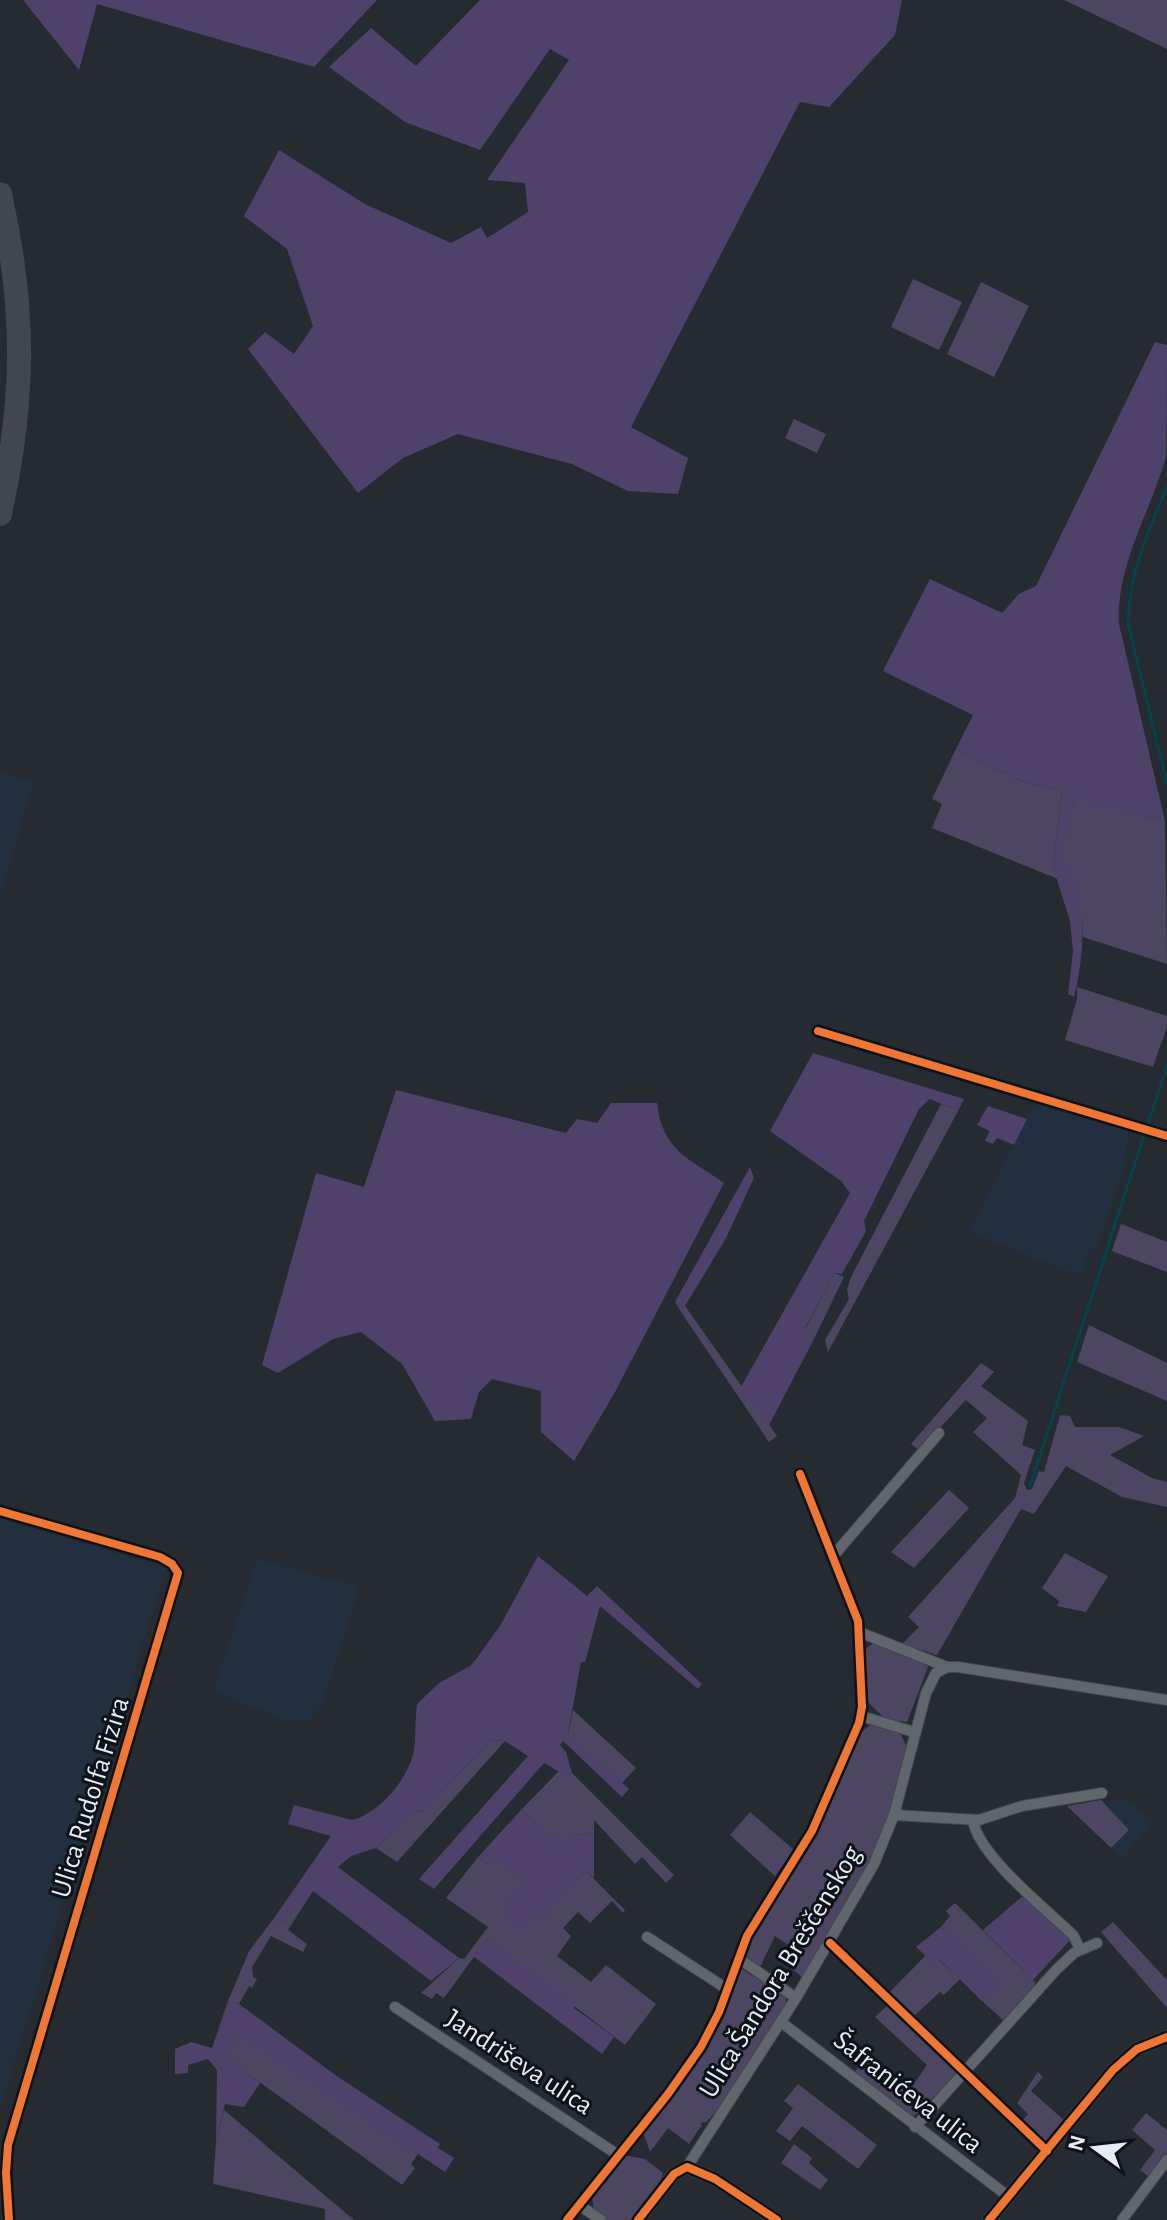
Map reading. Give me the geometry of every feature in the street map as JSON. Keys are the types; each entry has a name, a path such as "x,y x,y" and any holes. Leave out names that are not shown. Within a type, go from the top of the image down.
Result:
{"street":[{"path":"818,1031 1167,1136"},
{"path":"834,1555 939,1433"},
{"path":"567,2220 691,2063 714,2024 750,1929 812,1831 861,1716 859,1632 855,1608 800,1474"},
{"name":"Ulica Rudolfa Fizira","path":"0,1511 160,1557 172,1564 178,1573 8,2145 9,2220"},
{"path":"859,1632 947,1667 1167,1700"},
{"name":"Ulica Šandora Breščenskog","path":"638,2220 669,2180 687,2167 830,1943 874,1864 894,1815 914,1732 930,1684 936,1673 947,1667"},
{"path":"861,1716 914,1732"},
{"path":"894,1815 973,1821 1022,1806 1102,1793"},
{"path":"973,1821 978,1836 991,1852 1073,1935 1080,1949"},
{"path":"647,1937 727,1989"},
{"path":"830,1943 1047,2151"},
{"path":"915,2127 1056,1970 1080,1949 1097,1943"},
{"path":"738,1958 796,1998"},
{"name":"Jandriševa ulica","path":"395,2007 618,2155"},
{"name":"Šafranićeva ulica","path":"781,2022 1009,2197"},
{"path":"989,2220 1122,2061 1137,2049 1167,2037"},
{"path":"1122,2220 1167,2160"},
{"path":"687,2167 715,2179 777,2220"},
{"path":"579,2205 601,2220"}],"shaded area":[{"path":"23,0 377,0 314,67 97,4 79,70"},
{"path":"480,0 902,0 895,35 829,107 800,102 631,427 688,458 678,494 628,491 572,464 458,434 403,458 358,493 248,349 265,332 294,354 313,326 287,249 244,216 279,150 365,204 451,243 481,227 487,238 528,212 525,183 487,180 569,60 550,49 480,150 405,122 329,67 371,28 416,66"},
{"path":"1064,0 1167,0 1167,49"},
{"path":"913,279 962,302 939,350 891,327"},
{"path":"981,282 1029,306 994,377 947,354"},
{"path":"1155,342 1167,345 1166,457 1128,560 1119,624 1165,821 1074,799 1064,859 1078,888 1081,906 1082,945 1074,997 1068,994 1073,951 1070,921 1053,867 1062,790 1024,782 956,749 973,715 883,671 930,579 1002,613 1019,594 1036,586"},
{"path":"794,419 826,434 817,453 785,438"},
{"path":"956,749 1024,782 1062,790 1053,867 1058,879 932,828 942,804 932,799"},
{"path":"0,771 34,782 0,897"},
{"path":"1074,798 1165,821 1167,964 1083,937 1076,885 1063,859"},
{"path":"1077,987 1167,1016 1167,1027 1153,1067 1065,1040 1077,999"},
{"path":"813,1053 964,1099 958,1111 930,1099 919,1109 864,1221 866,1231 842,1274 835,1273 805,1328 814,1339 768,1427 741,1387 850,1193 841,1181 770,1131"},
{"path":"396,1090 566,1133 577,1119 597,1123 611,1103 657,1103 660,1119 671,1143 688,1159 724,1183 614,1394 574,1461 541,1432 541,1391 492,1379 479,1392 471,1419 435,1421 402,1364 361,1332 333,1339 278,1373 262,1365 316,1173 364,1187"},
{"path":"941,1104 958,1111 828,1352 825,1340 849,1299 847,1290 851,1277"},
{"path":"1034,1104 1129,1130 1122,1172 1097,1247 1090,1250 1081,1276 970,1232"},
{"path":"988,1106 1027,1119 1014,1145 997,1138 993,1144 985,1141 990,1131 977,1125"},
{"path":"750,1167 754,1178 725,1240 685,1306 679,1309 675,1302"},
{"path":"1121,1224 1167,1242 1167,1272 1112,1251"},
{"path":"835,1273 844,1277 814,1339 805,1329"},
{"path":"685,1306 777,1436 769,1442 679,1309"},
{"path":"1089,1325 1167,1363 1167,1401 1077,1362"},
{"path":"981,1363 994,1372 981,1386 1028,1421 1022,1445 1035,1450 1024,1483 1027,1490 1032,1489 1039,1471 1044,1472 1060,1415 1070,1416 1075,1427 1119,1427 1144,1436 1110,1455 1152,1478 1167,1482 1167,1507 1122,1497 1066,1466 1034,1514 1021,1509 937,1655 902,1644 919,1627 908,1617 1015,1498 1021,1475 973,1432 987,1418 966,1400 919,1450 911,1444"},
{"path":"949,1490 969,1508 914,1568 891,1552"},
{"path":"0,1519 166,1568 0,2109"},
{"path":"1065,1553 1108,1576 1086,1612 1057,1606 1059,1601 1042,1588"},
{"path":"538,1556 587,1596 597,1586 702,1684 698,1689 600,1606 585,1662 581,1662 568,1733 629,1789 622,1797 563,1741 560,1745 566,1752 572,1773 568,1777 544,1763 434,1889 419,1879 528,1756 505,1741 491,1740 422,1812 412,1810 376,1848 351,1856 338,1867 459,1958 431,1981 313,1891 300,1911 293,1909 283,1924 274,1918 331,1836 288,1824 294,1805 352,1820 373,1810 392,1793 411,1761 417,1704 439,1683 470,1666 477,1658 501,1624"},
{"path":"258,1559 359,1587 324,1702 309,1720 286,1721 212,1691"},
{"path":"875,1642 922,1660 928,1667 907,1722 886,1720 868,1702 863,1651"},
{"path":"573,1710 636,1768 622,1783 568,1734"},
{"path":"873,1723 899,1731 907,1747 889,1816 869,1864 803,1978 789,1966 798,1952 775,1936 759,1969 746,1956 745,1948 815,1832 861,1732"},
{"path":"491,1740 505,1741 397,1862 376,1848 412,1810 422,1812"},
{"path":"559,1771 568,1777 572,1773 674,1875 666,1883 642,1857 635,1864 594,1820 594,1832 575,1835 559,1843 521,1810"},
{"path":"1123,1797 1154,1821 1123,1858 1111,1848 1128,1830 1104,1804"},
{"path":"1101,1800 1129,1830 1111,1848 1067,1806"},
{"path":"521,1810 559,1843 575,1835 594,1832 594,1878 586,1871 542,1917 538,1913 522,1930 499,1913 518,1887 518,1880 497,1858 487,1864 478,1857"},
{"path":"750,1812 794,1850 775,1876 730,1835"},
{"path":"478,1857 487,1864 497,1857 518,1880 519,1887 542,1917 586,1871 625,1910 623,1913 612,1901 590,1923 578,1912 563,1928 571,1936 557,1956 591,1982 606,1965 656,2004 625,2045 487,1939 444,1998 436,1993 432,1999 421,1993 459,1958 464,1959 488,1927 446,1898"},
{"path":"1026,1893 1072,1938 1033,1980 983,1930"},
{"path":"955,1903 1035,1982 1034,1987 1003,2020 983,2002 1003,1987 941,1927 950,1916 946,1911"},
{"path":"293,1909 300,1911 288,1930 307,1944 303,1952 271,1936 252,1967 253,1977 257,1979 252,1988 249,1986 239,2004 228,2001 249,1951 274,1918 283,1924"},
{"path":"1113,1922 1167,1980 1167,2008 1101,1932"},
{"path":"941,1927 1004,1987 983,2002 940,1960 935,1964 916,1947"},
{"path":"487,1939 577,2004 574,2008 614,2037 602,2054 473,1956"},
{"path":"926,1955 935,1964 939,1960 960,1979 944,1995 940,1992 912,2018 887,1995"},
{"path":"740,1968 784,1995 787,2004 718,2110 706,2122 700,2123 702,2125 689,2144 668,2128 650,2152 643,2132 703,2052"},
{"path":"228,2001 239,2004 338,2077 440,2144 438,2148 454,2158 445,2172 238,2035 231,2048 240,2059 237,2065 260,2083 244,2107 225,2104 216,2141 217,2070 208,2059 188,2065 188,2073 175,2074 175,2049 191,2042 212,2048"},
{"path":"889,2004 958,2073 910,2120 853,2074 866,2059 907,2094 927,2065 875,2017"},
{"path":"238,2034 418,2154 411,2164 415,2168 402,2185 236,2065 231,2048"},
{"path":"1038,2072 1043,2077 1031,2091 1066,2122 1045,2141 1020,2123 1028,2114 1017,2103"},
{"path":"798,2084 877,2145 858,2169 802,2126 790,2141 776,2131 793,2108 784,2101"},
{"path":"224,2110 354,2220 325,2220 325,2209 213,2184 216,2141"},
{"path":"1146,2113 1167,2130 1167,2152 1148,2176 1140,2170 1155,2150 1132,2130"},
{"path":"794,2144 812,2158 809,2163 828,2180 820,2190 781,2163"},
{"path":"623,2155 645,2159 663,2173 660,2182 630,2220 606,2220 594,2209 592,2197"}],"waterway":[{"path":"1167,487 1136,570 1128,623 1167,784"},
{"path":"1030,1486 1167,1065"}],"taxiway":[{"path":"0,194 14,277 19,354 14,431 0,514"}],"cycle path":[{"path":"818,1031 1167,1136"},
{"path":"567,2220 668,2094 701,2047 719,2012 747,1936 812,1831 859,1723 862,1707 858,1621 800,1474"},
{"path":"0,1511 160,1557 172,1564 178,1573 8,2145 9,2220"},
{"path":"830,1943 1047,2151"},
{"path":"989,2220 1113,2070 1137,2049 1167,2037"},
{"path":"638,2220 674,2174 687,2167 715,2179 777,2220"}]}
